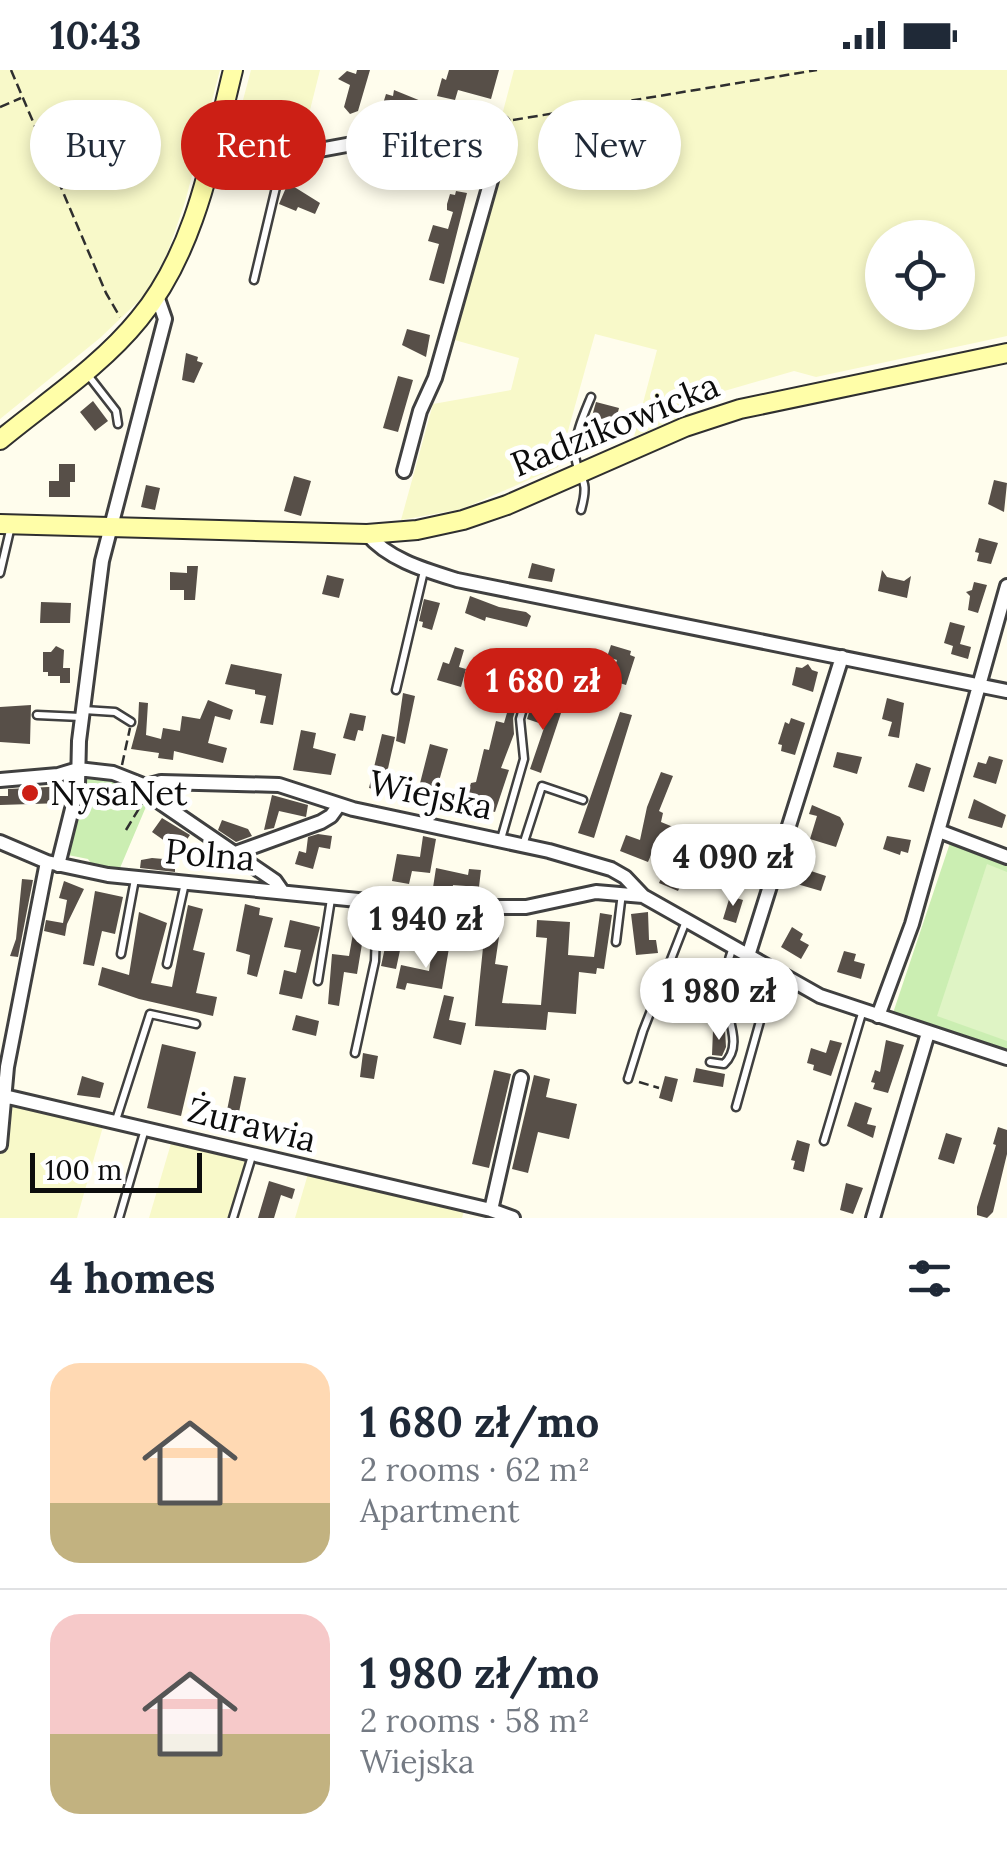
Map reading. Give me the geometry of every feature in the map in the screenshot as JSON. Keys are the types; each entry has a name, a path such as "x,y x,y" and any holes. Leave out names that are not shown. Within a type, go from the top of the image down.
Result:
{"street":[{"path":"225,100 233,70"},
{"path":"0,440 131,329 157,296 184,244 200,190"},
{"path":"404,472 488,190"},
{"path":"0,1144 7,1067 53,863 76,798 82,714 102,561 165,319 157,296"},
{"name":"Radzikowicka","path":"6,524 367,534 417,530 507,505 685,427 740,408 1007,353"},
{"path":"367,534 376,544 425,570 483,586 1007,691"},
{"path":"878,1016 912,924 1007,586"},
{"path":"748,956 842,657"},
{"name":"Wiejska","path":"0,780 58,775 78,769 119,775 148,789 160,782 279,785 338,804 598,866 624,877 643,896 820,996 1007,1058"},
{"path":"148,789 275,881 282,891"},
{"path":"233,854 320,822 331,816 338,804"},
{"path":"939,831 1007,857"},
{"name":"Polna","path":"0,842 53,863 135,878 377,902 495,908 596,892 643,896"},
{"path":"596,892 598,866"},
{"path":"874,1218 928,1033"},
{"path":"491,1210 521,1078"},
{"name":"Żurawia","path":"2,1095 513,1218"}],"lane":[{"path":"254,280 275,190"},
{"path":"85,371 116,410 118,424"},
{"path":"582,510 588,488 575,454 591,397"},
{"path":"0,574 6,524"},
{"path":"396,690 425,570"},
{"path":"500,841 524,759 520,720 534,670"},
{"path":"37,715 115,712 130,722"},
{"path":"522,846 542,786 583,800"},
{"path":"121,954 135,878"},
{"path":"167,964 185,883"},
{"path":"616,942 622,892"},
{"path":"318,982 332,896"},
{"path":"355,1053 374,961 377,902"},
{"path":"628,1080 642,1031 686,920"},
{"path":"710,1062 724,1064 733,1049 725,996 732,947"},
{"path":"736,1107 774,971"},
{"path":"824,1141 863,1010"},
{"path":"115,1121 150,1014 196,1024"},
{"path":"119,1218 144,1129"},
{"path":"233,1218 252,1156"}],"path":[{"path":"11,70 106,293 131,329"},
{"path":"518,121 817,70"},
{"path":"0,107 22,98"},
{"path":"119,775 130,722"},
{"path":"126,830 148,789"},
{"path":"628,1080 660,1088"}],"green space":[{"path":"0,70 220,70 212,100 181,100 181,190 188,190 167,254 145,295 100,338 0,419"},
{"path":"251,70 320,70 312,100 243,100"},
{"path":"514,70 1007,70 1007,336 816,377 794,371 707,396 690,413 634,437 657,350 595,334 558,467 462,509 401,520 433,404 511,390 519,358 451,339 492,190 518,190 518,100 506,100"},
{"path":"86,778 112,779 148,802 120,868 92,865 88,859 68,855"},
{"path":"951,840 1007,864 1007,1050 893,1013"},
{"path":"987,864 1007,872 1007,1041 937,1016"},
{"path":"0,1103 104,1123 77,1218 0,1218"},
{"path":"172,1140 254,1161 236,1218 149,1218"},
{"path":"308,1174 464,1211 462,1218 295,1218"}],"building":[{"path":"357,70 370,70 361,100 346,100 346,109 344,107 350,85 338,79 347,71 356,74"},
{"path":"449,70 499,70 491,99 458,90 455,100 437,96 442,78 446,80"},
{"path":"394,90 419,100 384,100 386,94 393,96"},
{"path":"285,190 299,190 320,203 315,214 279,204"},
{"path":"456,191 467,193 444,284 429,280 439,244 428,241 433,225 448,229 453,212 447,210 447,204 450,194 455,195"},
{"path":"407,329 430,335 426,357 402,345"},
{"path":"186,353 203,363 194,383 182,380"},
{"path":"398,376 413,380 398,432 383,428"},
{"path":"93,401 108,421 95,431 80,412"},
{"path":"596,402 619,408 615,424 592,416"},
{"path":"59,464 75,464 70,497 49,497 49,481 59,481"},
{"path":"294,476 311,481 301,516 284,511"},
{"path":"994,480 1007,483 1004,512 988,504"},
{"path":"146,485 160,488 155,510 141,507"},
{"path":"979,538 998,543 991,564 977,561"},
{"path":"532,563 555,569 552,582 528,578"},
{"path":"187,566 198,566 195,600 184,600 184,590 170,590 170,572 187,573"},
{"path":"882,570 887,577 904,581 911,576 907,598 878,591"},
{"path":"327,575 344,579 339,598 322,594"},
{"path":"974,582 987,585 978,613 968,610 970,596 966,592 972,590"},
{"path":"470,596 526,612 531,616 527,627 486,617 485,621 465,613"},
{"path":"424,599 440,603 432,630 422,627 423,622 419,621"},
{"path":"41,602 71,603 70,623 40,623"},
{"path":"950,622 965,626 960,644 971,647 968,659 951,654 953,646 944,643"},
{"path":"611,645 631,651 630,655 635,657 626,685 610,680 617,660 607,657"},
{"path":"56,646 64,650 63,668 70,668 70,683 60,683 60,676 43,672 43,652 51,652"},
{"path":"455,647 464,650 459,667 466,669 461,687 437,680 443,662 449,664"},
{"path":"231,664 282,674 273,725 260,723 266,696 225,684"},
{"path":"808,664 818,672 813,692 792,685 796,667"},
{"path":"403,693 415,696 405,744 396,741"},
{"path":"512,696 519,698 513,718 514,734 501,768 509,770 495,812 480,808 476,819 461,814 471,783 476,782 484,749 489,750 496,721 504,723"},
{"path":"887,698 904,703 899,738 888,736 892,722 882,719"},
{"path":"208,700 233,710 230,720 215,716 208,743 227,748 223,763 174,751 173,760 158,758 159,753 131,749 139,702 148,703 146,735 161,739 163,728 180,731 182,716 200,719"},
{"path":"532,703 561,713 541,773 530,769 545,725 527,719"},
{"path":"31,705 30,744 0,742 0,707"},
{"path":"620,712 632,715 594,838 578,833"},
{"path":"350,713 366,716 363,731 358,730 355,741 343,738"},
{"path":"791,718 805,723 795,755 781,751 782,745 778,744 785,722 789,724"},
{"path":"301,730 316,733 313,748 336,754 331,775 293,770"},
{"path":"382,734 395,737 383,791 369,788"},
{"path":"430,744 448,749 434,799 417,795"},
{"path":"837,752 862,757 857,774 833,767"},
{"path":"989,756 1003,760 996,784 973,777 978,762 986,764"},
{"path":"916,763 931,768 924,792 908,787"},
{"path":"661,772 673,776 659,811 663,813 661,822 683,831 679,841 660,834 648,862 620,851 626,835 640,840 647,807"},
{"path":"68,786 63,803 0,805 0,796 8,796 8,789"},
{"path":"272,795 308,805 306,817 279,811 274,828 264,830"},
{"path":"974,799 1006,815 1002,828 968,818"},
{"path":"812,805 840,817 844,824 836,847 810,839 817,816 809,814"},
{"path":"162,818 190,835 179,851 152,832"},
{"path":"222,820 248,829 252,836 236,842 218,830"},
{"path":"332,836 330,849 319,847 313,869 295,864 299,851 306,853 308,837"},
{"path":"423,836 436,839 430,873 412,871 409,884 392,881 397,854 420,857"},
{"path":"887,836 911,840 908,853 901,851 900,855 883,849"},
{"path":"738,841 771,851 765,867 743,863 741,871 730,868"},
{"path":"141,860 175,860 175,872 140,868"},
{"path":"668,863 681,869 676,880 682,882 678,891 659,883"},
{"path":"436,868 468,875 469,869 481,870 479,887 453,885 452,896 432,894"},
{"path":"802,868 826,876 821,891 797,884"},
{"path":"22,879 33,880 18,957 10,956 16,939"},
{"path":"64,881 84,889 65,936 44,931 46,920 63,923 67,900 59,898"},
{"path":"95,891 123,897 115,934 102,931 94,966 83,964"},
{"path":"730,896 743,900 736,923 723,919"},
{"path":"245,904 260,908 259,915 273,918 257,977 247,974 250,955 236,951"},
{"path":"188,905 203,909 193,950 205,953 196,993 217,997 213,1016 98,985 102,967 129,975 139,912 167,923 151,983 172,987"},
{"path":"648,912 649,940 656,940 658,953 636,955 631,914"},
{"path":"600,913 612,915 604,969 597,968 596,974 579,972 576,1014 548,1012 546,1030 475,1026 485,928 500,930 495,964 508,966 502,1003 541,1005 547,938 536,937 537,920 570,922 568,955 594,957"},
{"path":"290,920 320,927 302,999 279,994 284,970 296,973 301,950 284,947"},
{"path":"792,927 803,934 800,940 809,945 801,959 781,947"},
{"path":"354,928 369,931 367,945 362,944 357,974 344,972 339,1006 328,1004 332,954 349,956"},
{"path":"387,938 402,941 396,969 381,966"},
{"path":"433,945 449,948 442,989 407,983 405,990 396,988 401,965 429,971"},
{"path":"844,951 856,954 854,961 865,964 861,979 837,972"},
{"path":"672,993 688,997 682,1019 664,1015"},
{"path":"444,995 454,997 449,1020 466,1023 461,1045 433,1038"},
{"path":"296,1015 319,1021 316,1036 292,1030"},
{"path":"713,1030 725,1030 722,1056 712,1055"},
{"path":"830,1040 842,1043 831,1076 813,1070 814,1065 807,1063 811,1048 826,1053"},
{"path":"886,1040 904,1045 888,1093 873,1089 875,1083 871,1082 875,1070 880,1072"},
{"path":"162,1044 196,1052 181,1116 147,1108"},
{"path":"363,1053 378,1056 374,1079 360,1077"},
{"path":"696,1068 725,1074 723,1087 693,1082"},
{"path":"494,1070 511,1074 489,1168 472,1164"},
{"path":"534,1075 550,1079 546,1097 577,1104 569,1139 538,1132 528,1173 512,1169"},
{"path":"82,1076 104,1083 100,1098 77,1095"},
{"path":"234,1076 246,1078 237,1122 225,1120"},
{"path":"665,1076 678,1079 672,1102 659,1098"},
{"path":"855,1102 872,1108 867,1124 876,1126 873,1138 847,1126"},
{"path":"998,1127 1007,1130 1007,1154 993,1212 987,1218 977,1215 977,1207"},
{"path":"946,1133 962,1138 954,1164 938,1159"},
{"path":"797,1140 810,1144 804,1172 793,1169 795,1161 791,1160"},
{"path":"269,1181 295,1189 292,1199 281,1195 274,1218 258,1218"},
{"path":"846,1183 863,1188 853,1214 840,1210"}],"place":[{"name":"NysaNet","path":"30,793"}]}
